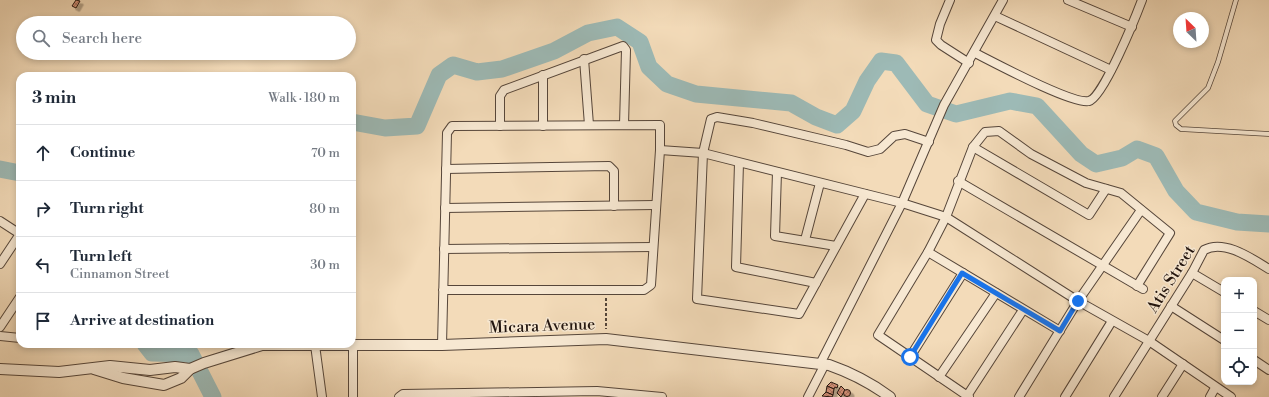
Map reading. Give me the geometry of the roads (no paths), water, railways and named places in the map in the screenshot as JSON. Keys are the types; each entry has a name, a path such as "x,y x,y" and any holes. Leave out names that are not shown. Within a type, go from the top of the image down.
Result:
{"street":[{"path":"950,0 940,24 936,40 941,45 969,63"},
{"path":"808,397 822,364 902,203 944,105 969,63 1003,0"},
{"path":"1068,0 1132,27"},
{"path":"974,53 1081,102 1090,101 1096,97 1111,70 1132,27 1142,0"},
{"path":"995,16 1111,70"},
{"path":"500,126 500,96 504,90 584,59 623,46 626,50 624,125"},
{"path":"584,59 589,125"},
{"path":"543,75 543,126"},
{"path":"865,194 798,314 697,299 703,153 711,119 717,117 753,123 846,145 868,152 880,149 894,136 905,134 928,142"},
{"path":"442,345 443,290 447,132 452,126 660,124 660,150 651,285 649,287 644,290 443,290"},
{"path":"958,181 1140,288 1170,234 1121,193 1086,183 1031,154 999,131 985,132 973,146 958,181 946,217 928,252 878,335 968,396 1023,310"},
{"path":"973,146 1089,215 1106,189"},
{"path":"660,150 703,153 902,203 946,217 1078,301 1149,341 1215,388 1231,397"},
{"path":"739,163 736,268 816,283"},
{"path":"446,170 609,166 614,171 614,206"},
{"path":"778,172 775,236 836,246"},
{"path":"805,240 820,183"},
{"path":"445,208 656,206"},
{"path":"1019,397 1078,301 1141,210"},
{"path":"0,221 16,231"},
{"path":"0,264 16,240"},
{"name":"Atis Street","path":"1114,397 1192,273 1204,250 1215,246 1240,252 1269,269"},
{"path":"444,248 653,247"},
{"path":"928,252 1060,331"},
{"path":"910,357 962,273"},
{"path":"1192,273 1221,290"},
{"path":"939,377 996,293"},
{"path":"0,327 16,303"},
{"path":"1171,306 1221,338"},
{"path":"1257,313 1269,320"},
{"path":"1065,397 1112,321"},
{"path":"0,336 16,338"},
{"name":"Micara Avenue","path":"356,345 442,345 606,338 822,364 853,374 869,382 890,397"},
{"name":"Micara Avenue","path":"94,369 123,378 164,385 181,378 190,369 204,363 252,348"},
{"path":"314,348 322,397"},
{"path":"352,348 353,397"},
{"path":"1257,362 1269,370"},
{"path":"1162,397 1182,364"},
{"name":"Micara Avenue","path":"0,369 60,372 110,366 150,370 175,367 190,369"},
{"path":"1210,397 1215,388"},
{"path":"399,397 403,394 596,394 662,397"}],"lane":[{"path":"1236,0 1218,62 1208,88 1175,120 1176,125 1181,129 1269,134"}],"waterway":[{"path":"356,123 385,128 417,126 439,75 453,65 477,72 502,69 554,51 588,33 617,27 640,42 649,67 667,84 696,94 791,103 816,117 837,125 853,111 867,81 881,61 896,63 927,104 956,114 1010,101 1037,106 1081,154 1096,164 1122,158 1137,149 1156,156 1176,191 1196,212 1237,222 1269,224"},
{"path":"0,169 16,172"},
{"path":"148,348 152,353 191,354 213,397"}]}
